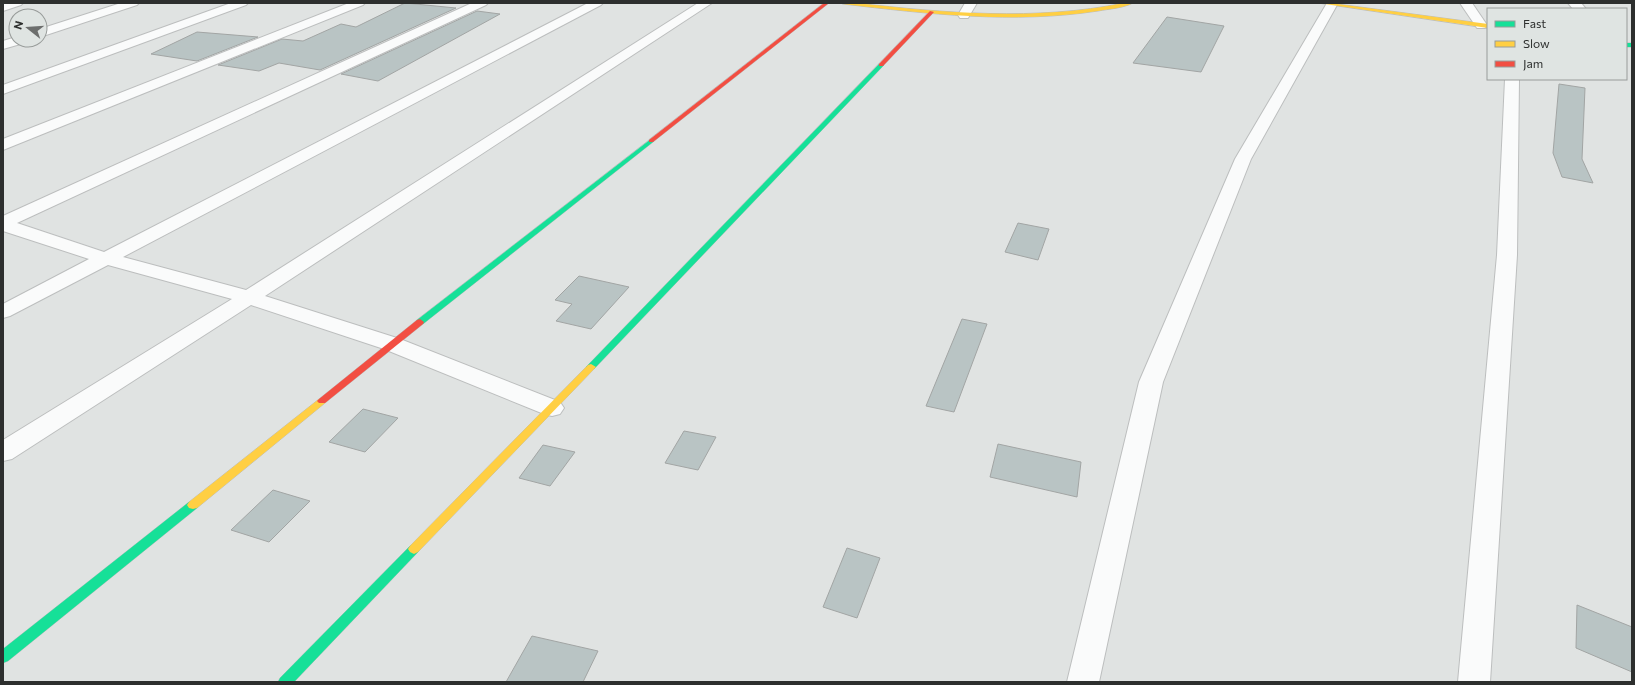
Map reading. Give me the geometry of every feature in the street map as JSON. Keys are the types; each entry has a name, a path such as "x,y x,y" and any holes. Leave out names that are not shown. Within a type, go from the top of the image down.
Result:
{"street":[{"path":"3,7 17,3"},
{"path":"48,30 133,3"},
{"path":"3,90 242,3"},
{"path":"3,146 360,3"},
{"path":"3,224 482,3"},
{"path":"3,312 104,258 597,3"},
{"path":"3,452 249,297 706,3"},
{"path":"3,657 392,344 827,3"},
{"path":"845,3 964,15 1019,16 1064,15 1106,9 1132,3"},
{"path":"964,15 971,3"},
{"path":"1466,3 1484,25"},
{"path":"1083,682 1151,382 1243,159 1325,4 1361,6 1484,25"},
{"path":"285,682 552,408 932,12"},
{"path":"1474,682 1507,255 1512,80"},
{"path":"3,224 104,258 249,297 392,344 552,408"}],"building":[{"path":"405,3 456,8 320,70 279,63 259,71 218,65 282,39 303,41 341,24 356,27"},
{"path":"477,11 500,14 378,81 341,74"},
{"path":"1167,17 1224,26 1201,72 1133,63"},
{"path":"197,32 258,37 197,61 151,54"},
{"path":"1559,84 1585,88 1582,159 1593,183 1562,177 1553,153"},
{"path":"1018,223 1049,229 1038,260 1005,252"},
{"path":"579,276 629,287 591,329 556,321 572,304 555,300"},
{"path":"962,319 987,324 954,412 926,406"},
{"path":"363,409 398,418 365,452 329,442"},
{"path":"684,431 716,437 698,470 665,463"},
{"path":"998,444 1081,462 1077,497 990,477"},
{"path":"543,445 575,452 550,486 519,478"},
{"path":"273,490 310,501 269,542 231,530"},
{"path":"847,548 880,558 857,618 823,607"},
{"path":"1577,605 1632,627 1632,672 1576,648"},
{"path":"532,636 598,651 583,682 506,682"}],"traffic: fast":[{"path":"1627,45 1632,45"},
{"path":"591,367 881,65"},
{"path":"420,322 651,141"},
{"path":"3,657 193,505"},
{"path":"285,682 414,549"}],"traffic: slow":[{"path":"843,3 924,11 1005,16 1059,14 1095,10 1131,3"},
{"path":"1320,3 1487,26"},
{"path":"414,549 591,367"},
{"path":"193,505 322,401"}],"traffic: jam":[{"path":"651,141 827,3"},
{"path":"881,65 932,12"},
{"path":"322,401 420,322"}]}
